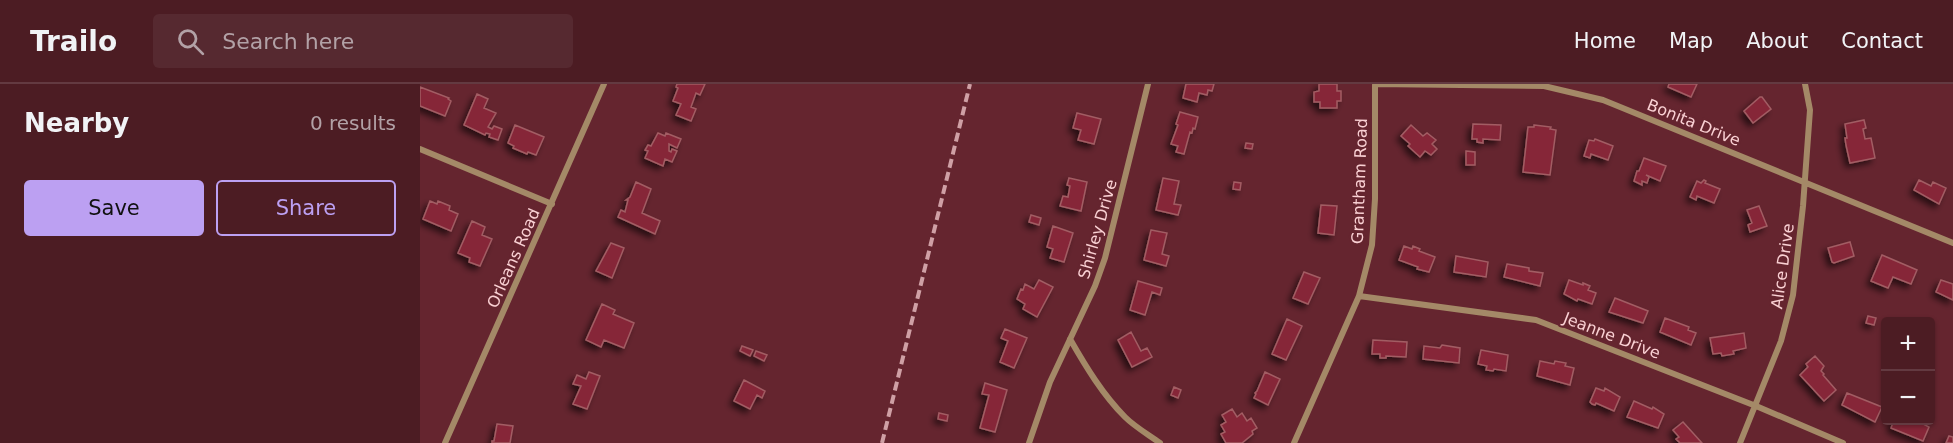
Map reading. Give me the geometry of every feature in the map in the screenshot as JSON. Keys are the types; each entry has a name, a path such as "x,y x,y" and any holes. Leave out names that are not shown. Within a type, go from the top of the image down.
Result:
{"street":[{"name":"Orleans Road","path":"445,443 604,84"},
{"name":"Shirley Drive","path":"1029,443 1050,382 1095,286 1105,258 1148,84"},
{"name":"Bonita Drive","path":"1375,84 1544,86 1603,100 1953,243"},
{"name":"Grantham Road","path":"1294,443 1359,296 1372,244 1375,199 1375,84"},
{"name":"Alice Drive","path":"1740,443 1788,319 1805,182 1810,110 1805,84"},
{"path":"420,149 552,204"},
{"name":"Jeanne Drive","path":"1359,296 1536,320 1756,406 1843,443"},
{"path":"1070,339 1116,407 1127,419 1160,443"}],"building":[{"path":"677,84 705,84 700,95 696,93 691,107 696,109 691,121 676,115 681,104 673,101 678,88"},
{"path":"1186,84 1214,84 1212,91 1208,90 1207,95 1199,93 1197,102 1183,98"},
{"path":"1319,84 1337,84 1337,91 1341,91 1341,101 1337,101 1337,108 1320,108 1320,102 1314,102 1314,92 1319,91"},
{"path":"1669,84 1697,84 1691,97 1668,87"},
{"path":"420,87 449,98 451,101 445,116 420,106"},
{"path":"477,94 488,99 484,108 496,113 488,127 492,129 494,126 502,129 498,140 489,137 490,134 485,135 464,125"},
{"path":"1760,97 1771,109 1753,123 1744,111"},
{"path":"1180,112 1198,117 1195,129 1193,128 1192,133 1190,132 1184,154 1176,152 1178,146 1171,144"},
{"path":"1077,113 1101,119 1094,144 1078,140 1081,130 1073,128"},
{"path":"1864,120 1865,139 1871,138 1875,158 1850,163 1845,124"},
{"path":"1473,124 1501,125 1500,140 1483,139 1483,143 1477,142 1477,139 1472,139"},
{"path":"515,125 544,137 536,155 513,148 514,146 508,143"},
{"path":"1411,125 1423,136 1427,133 1436,140 1432,144 1437,149 1431,155 1425,151 1420,157 1401,136"},
{"path":"1534,125 1551,127 1550,129 1556,130 1550,175 1523,172 1528,127 1534,127"},
{"path":"658,133 665,136 666,133 681,139 677,148 669,144 669,151 671,152 672,149 677,151 672,162 665,159 663,166 645,158 648,151 645,150 648,145 651,146"},
{"path":"1595,139 1613,146 1608,160 1591,154 1590,158 1584,156 1589,140 1594,141"},
{"path":"1246,143 1253,144 1252,149 1245,148"},
{"path":"1466,151 1475,152 1475,165 1466,165"},
{"path":"1644,158 1666,166 1660,181 1646,175 1649,177 1647,183 1642,181 1642,185 1634,181"},
{"path":"1069,178 1087,182 1081,211 1060,206 1063,196 1068,197"},
{"path":"1163,178 1179,181 1174,204 1181,205 1178,215 1156,210"},
{"path":"1704,180 1705,183 1720,189 1714,203 1697,196 1696,200 1690,197 1697,181 1701,183"},
{"path":"1919,180 1931,186 1933,182 1946,188 1939,204 1914,190"},
{"path":"636,182 651,189 642,213 660,221 655,234 618,217 621,210 625,212 628,200 626,200 630,197"},
{"path":"1234,182 1241,183 1240,190 1233,189"},
{"path":"430,201 437,204 438,201 450,206 449,210 458,214 451,231 423,219"},
{"path":"1321,205 1337,206 1334,235 1318,233"},
{"path":"1759,206 1767,226 1750,232 1748,225 1752,223 1747,210"},
{"path":"1031,215 1041,218 1039,225 1029,222"},
{"path":"472,221 485,227 482,235 492,239 480,266 469,262 470,258 458,253"},
{"path":"1053,226 1073,233 1064,262 1050,258 1053,249 1047,247"},
{"path":"1151,230 1167,233 1162,254 1169,256 1166,266 1144,260"},
{"path":"1850,242 1854,256 1832,262 1828,248"},
{"path":"611,243 624,248 612,278 596,271"},
{"path":"1404,246 1412,249 1413,246 1435,257 1429,272 1399,260"},
{"path":"1882,255 1917,270 1911,284 1893,277 1888,288 1871,281"},
{"path":"1456,256 1488,262 1486,277 1454,272"},
{"path":"1507,264 1543,273 1540,286 1504,277"},
{"path":"1304,272 1320,278 1308,304 1293,298"},
{"path":"1039,280 1053,287 1037,317 1023,309 1025,304 1017,299 1025,284 1034,289"},
{"path":"1569,280 1590,286 1588,290 1596,293 1592,304 1578,299 1577,301 1564,294"},
{"path":"1941,280 1953,284 1953,300 1936,292"},
{"path":"1138,281 1162,288 1160,295 1152,292 1145,315 1130,310"},
{"path":"1615,298 1648,311 1643,323 1609,312"},
{"path":"602,304 615,310 613,314 634,323 624,348 604,340 601,347 586,340"},
{"path":"1868,316 1876,318 1874,325 1866,323"},
{"path":"1665,318 1689,327 1688,330 1696,333 1691,345 1660,332"},
{"path":"1287,319 1302,326 1286,360 1272,354"},
{"path":"1005,329 1027,338 1014,368 1000,362 1008,341 1001,338"},
{"path":"1131,332 1141,351 1147,348 1152,357 1132,367 1118,340"},
{"path":"1744,333 1746,348 1733,351 1734,354 1722,356 1721,353 1713,354 1710,338"},
{"path":"1373,340 1407,342 1406,357 1380,358 1380,354 1372,354"},
{"path":"1442,345 1460,348 1459,363 1423,359 1424,346 1440,348"},
{"path":"742,346 753,350 750,356 740,351"},
{"path":"1481,350 1508,355 1506,371 1486,370 1487,366 1478,364"},
{"path":"756,351 767,355 764,361 754,356"},
{"path":"1815,356 1824,366 1821,371 1823,375 1836,390 1824,401 1800,375 1808,367 1806,364"},
{"path":"1540,361 1554,364 1555,361 1566,363 1565,366 1574,368 1570,385 1537,376"},
{"path":"589,372 600,376 587,409 573,404 581,386 573,384 577,375 586,379"},
{"path":"1265,372 1280,379 1268,405 1254,398"},
{"path":"744,380 765,391 762,398 757,395 750,409 734,401"},
{"path":"985,383 1007,390 995,432 980,428 989,395 982,394"},
{"path":"1174,387 1181,390 1178,398 1171,395"},
{"path":"1596,388 1604,391 1605,388 1620,397 1614,411 1590,402"},
{"path":"1847,393 1881,407 1881,409 1875,422 1842,405"},
{"path":"1634,401 1652,409 1653,407 1664,414 1658,428 1627,417"},
{"path":"1232,409 1237,417 1242,413 1247,421 1251,418 1257,428 1242,443 1226,443 1221,434 1225,432 1221,425 1226,422 1222,415"},
{"path":"939,413 948,415 947,421 938,419"},
{"path":"1683,422 1702,443 1680,443 1676,439 1679,437 1673,430"},
{"path":"497,424 513,426 510,443 492,443"},
{"path":"1892,425 1929,427 1923,441 1891,428"},
{"path":"1949,436 1953,437 1953,443 1946,443"}],"railway":[{"path":"882,443 970,84"}]}
